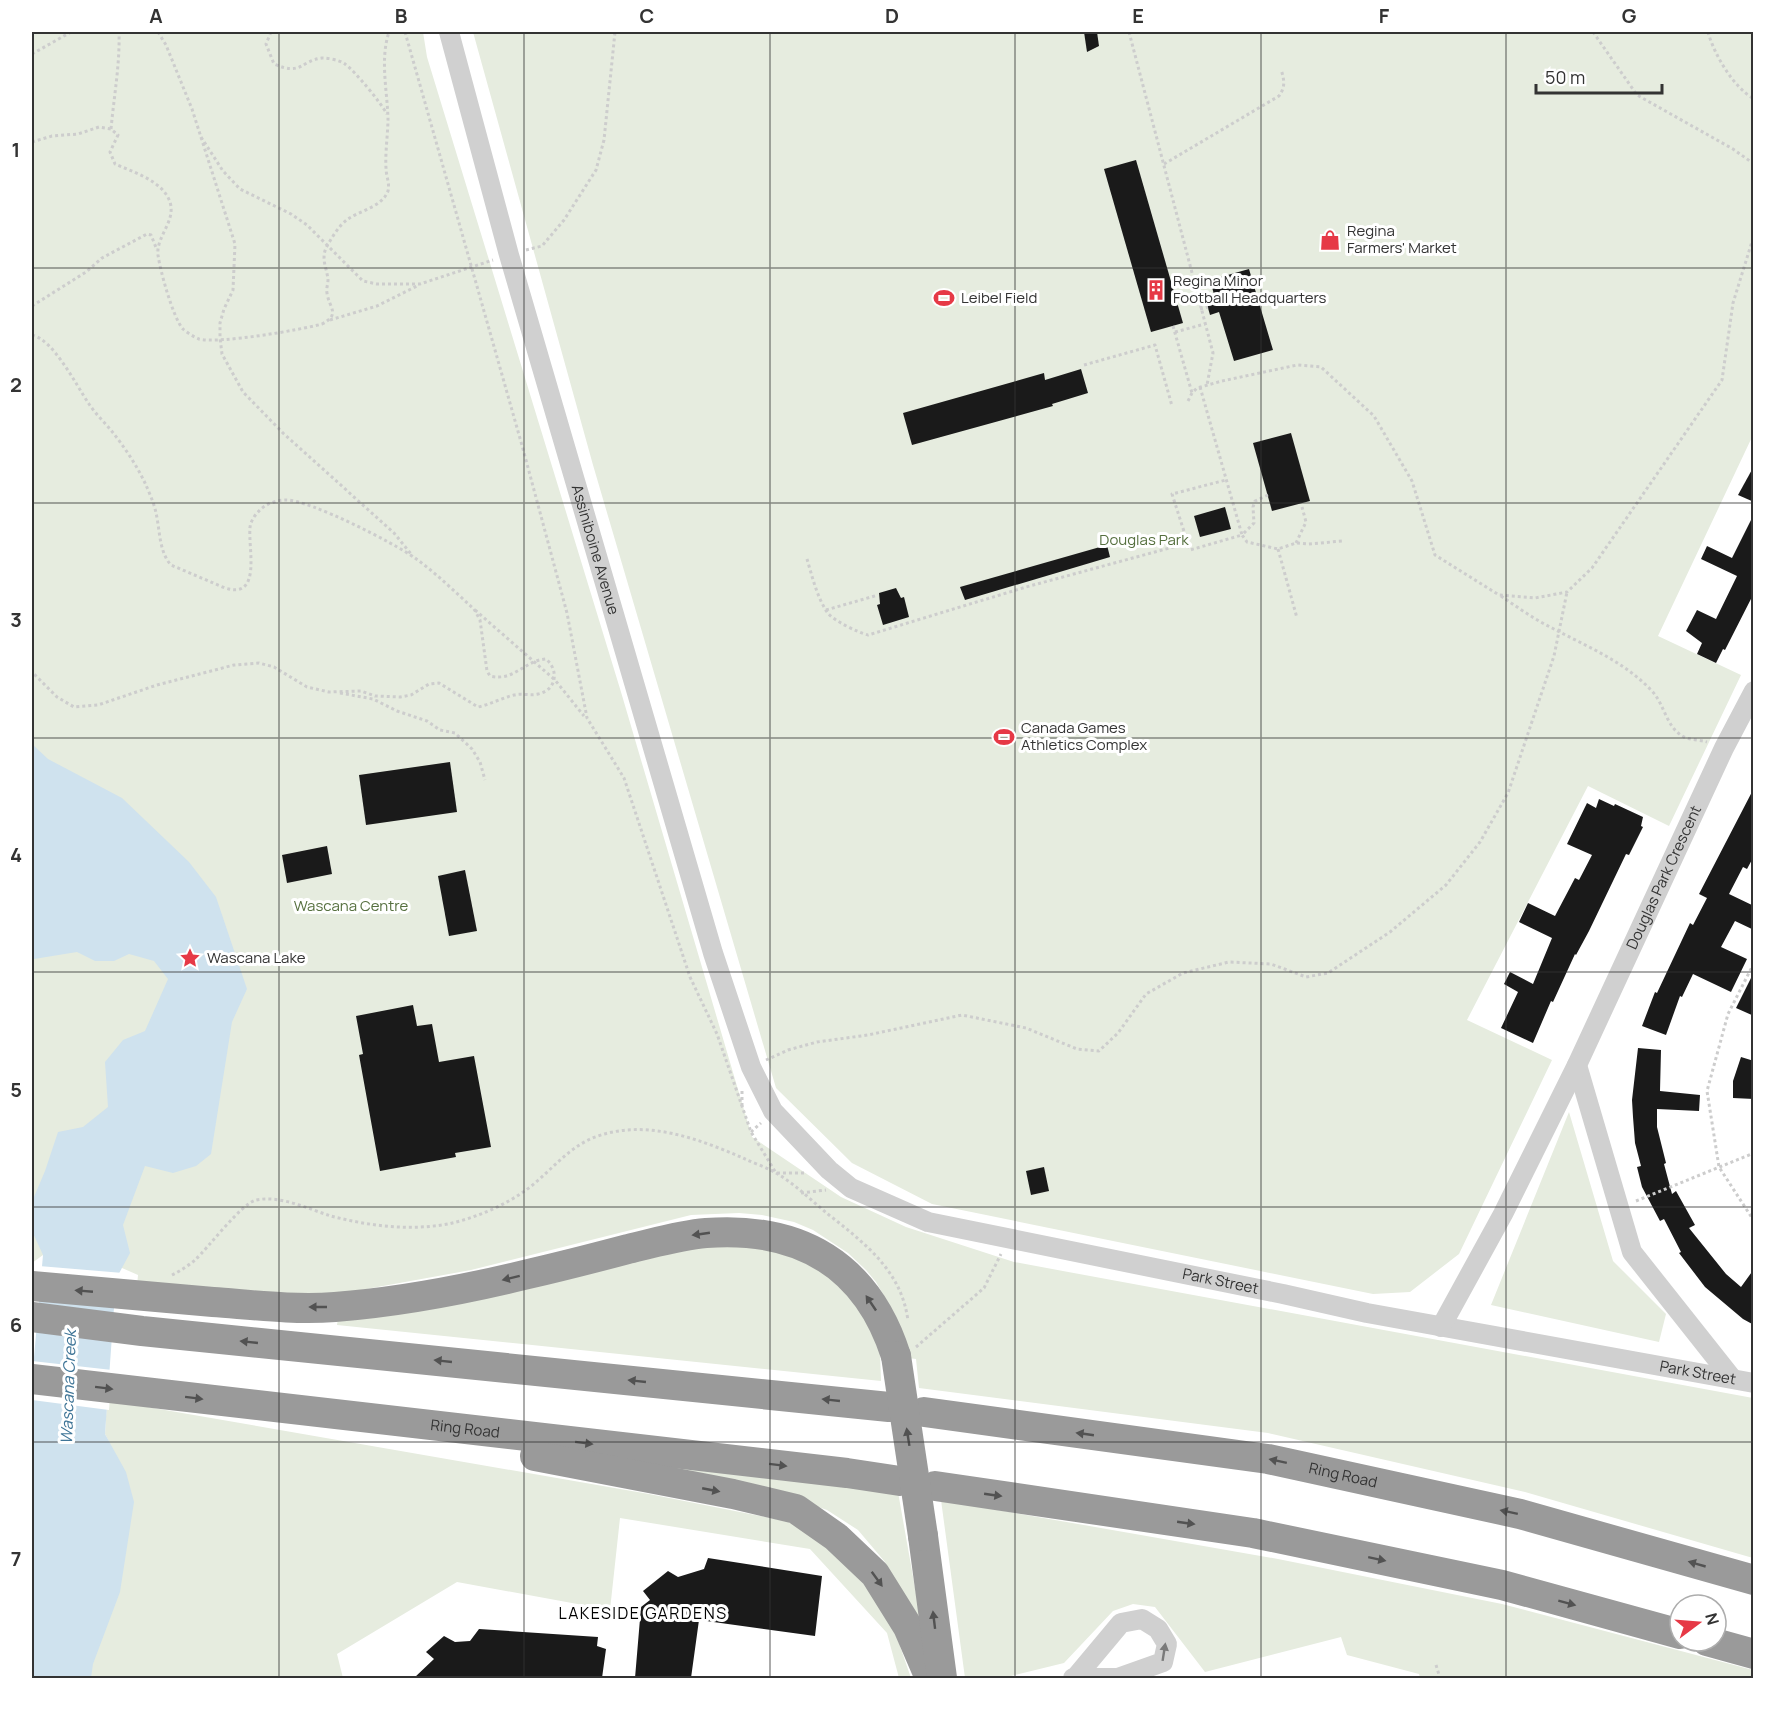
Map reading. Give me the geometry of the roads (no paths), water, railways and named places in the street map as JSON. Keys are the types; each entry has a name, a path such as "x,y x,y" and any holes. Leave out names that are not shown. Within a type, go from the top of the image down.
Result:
{"highway":[{"path":"32,1286 280,1307 332,1307 386,1302 487,1284 704,1233 762,1234 807,1248 827,1257 846,1272 906,1349 923,1536 942,1678"},
{"path":"32,1317 142,1331 890,1407"},
{"name":"Ring Road","path":"32,1379 900,1481"},
{"path":"297,1410 654,1478 796,1509 836,1538 875,1574 908,1627 930,1678"},
{"name":"Ring Road","path":"924,1412 1268,1459 1520,1514 1754,1580"},
{"path":"935,1486 1253,1533 1502,1585 1668,1631"},
{"path":"1728,1647 1754,1654"}],"street":[{"name":"Assiniboine Avenue","path":"449,32 509,255 710,942 751,1067"},
{"name":"Douglas Park Crescent","path":"1441,1327 1503,1214 1577,1065 1724,748 1748,718 1754,691"},
{"path":"1577,1065 1632,1252 1731,1377"},
{"name":"Park Street","path":"751,1067 772,1112 829,1170 851,1188 928,1222 1441,1327 1731,1377 1754,1383"}],"water":[{"name":"Wascana Creek","path":"32,744 48,759 122,798 189,862 216,897 247,989 232,1022 211,1154 196,1166 173,1173 145,1166 123,1225 130,1253 116,1279 105,1434 126,1472 134,1502 120,1592 93,1664 91,1678 32,1678 32,1380 43,1255 32,1231 34,1197 58,1132 83,1127 108,1107 105,1062 123,1040 145,1031 168,979 154,961 129,954 114,961 95,961 77,952 34,959 32,967"}],"place":[{"name":"Regina Farmers' Market","path":"1330,240"},
{"name":"Regina Minor Football Headquarters","path":"1156,290"},
{"name":"Leibel Field","path":"944,298"},
{"name":"Canada Games Athletics Complex","path":"1004,737"},
{"name":"Wascana Lake","path":"190,958"}],"district":[{"name":"LAKESIDE GARDENS","path":"643,1613"}],"park label":[{"name":"Douglas Park","path":"1144,540"},
{"name":"Wascana Centre","path":"351,906"}]}
